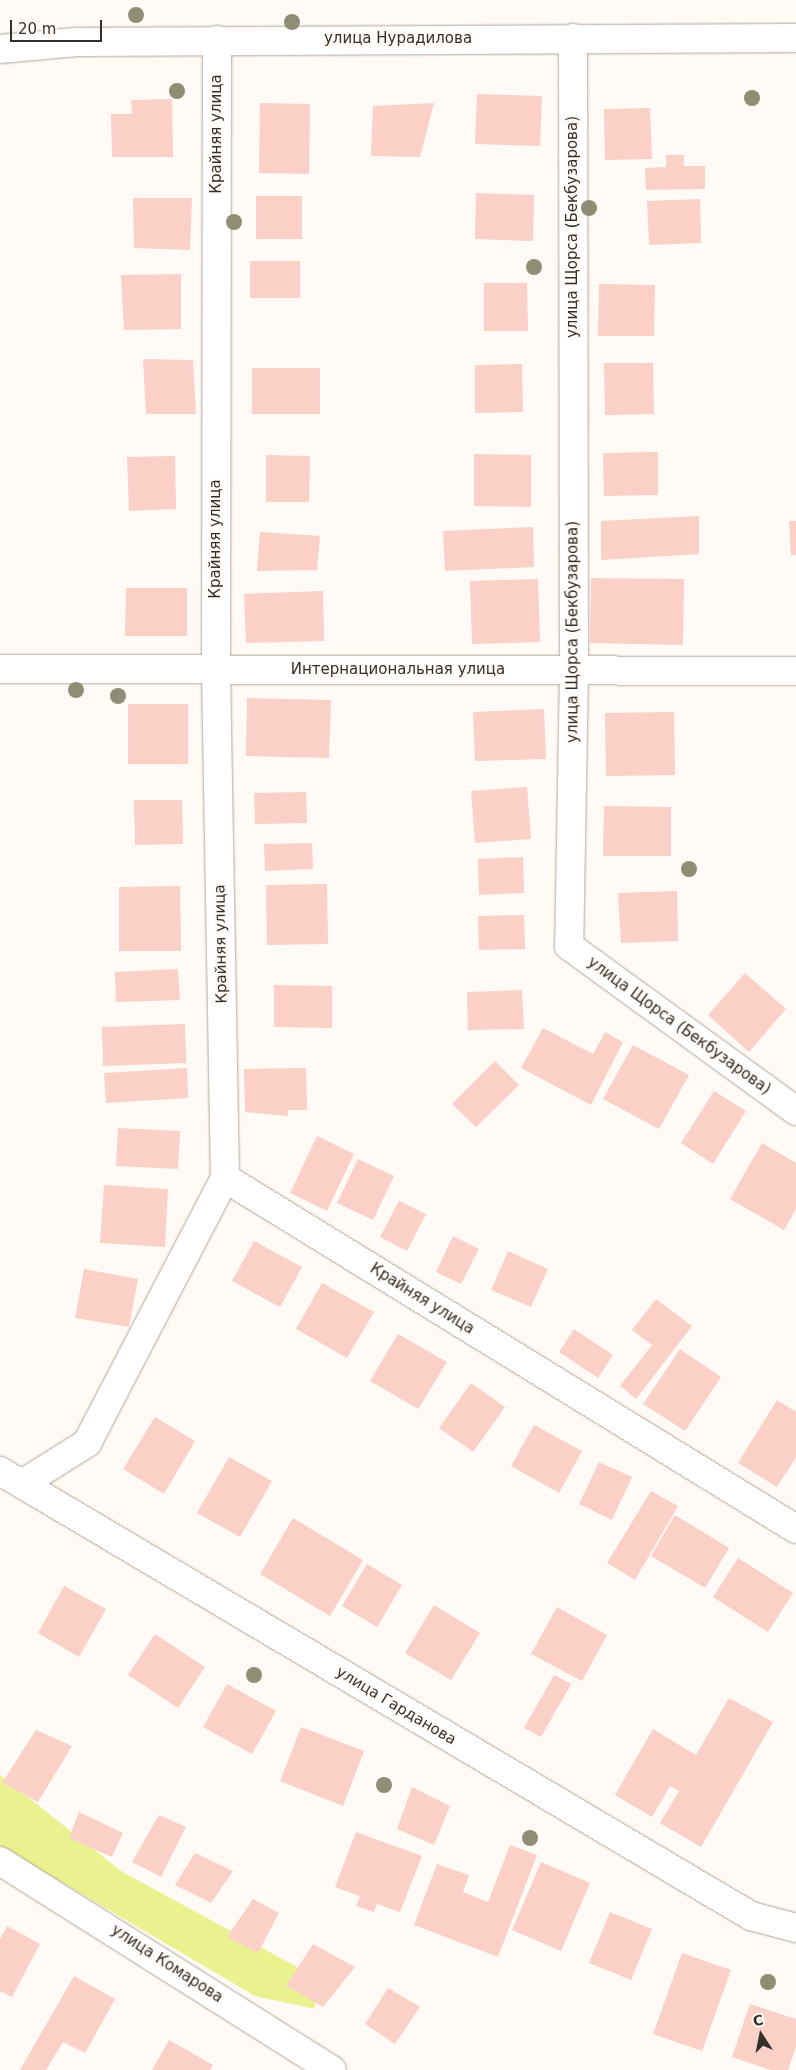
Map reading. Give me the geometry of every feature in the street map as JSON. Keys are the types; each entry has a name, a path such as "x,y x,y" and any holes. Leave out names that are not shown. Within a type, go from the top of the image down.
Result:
{"street":[{"name":"улица Щорса (Бекбузарова)","path":"573,38 574,670 569,946 796,1110"},
{"name":"улица Нурадилова","path":"0,48 77,42 217,40 796,38"},
{"name":"Крайняя улица","path":"217,40 216,670 225,1178 796,1529"},
{"name":"Интернациональная улица","path":"0,669 796,671"},
{"path":"11,1478 87,1443 225,1178"},
{"name":"улица Гарданова","path":"11,1478 751,1916 796,1928"},
{"name":"улица Комарова","path":"0,1861 332,2070"}],"green space":[{"path":"0,1775 121,1871 317,1978 315,2009 255,1996 0,1846"}],"building":[{"path":"477,94 542,96 540,146 475,144"},
{"path":"172,99 173,157 112,157 111,114 132,114 131,100"},
{"path":"260,103 310,104 309,174 259,173"},
{"path":"434,103 420,157 371,156 373,106"},
{"path":"650,108 652,159 605,160 604,109"},
{"path":"666,155 684,155 684,166 705,166 705,189 646,190 645,168 666,167"},
{"path":"476,193 534,195 533,241 475,239"},
{"path":"256,196 302,196 302,239 256,239"},
{"path":"133,198 192,198 190,250 134,248"},
{"path":"700,199 701,243 649,245 647,201"},
{"path":"250,261 300,261 300,298 250,298"},
{"path":"181,274 181,329 124,330 121,275"},
{"path":"484,283 527,283 528,331 484,331"},
{"path":"599,284 655,285 654,336 598,336"},
{"path":"143,359 193,360 196,414 146,414"},
{"path":"604,363 653,363 654,414 605,415"},
{"path":"522,364 523,412 475,413 475,365"},
{"path":"252,368 320,368 320,414 252,414"},
{"path":"658,452 658,495 604,496 603,453"},
{"path":"474,454 531,455 531,507 474,506"},
{"path":"266,455 310,456 309,502 266,502"},
{"path":"175,456 176,509 129,511 127,457"},
{"path":"699,516 699,554 601,560 601,521"},
{"path":"789,521 796,521 796,555 791,555"},
{"path":"533,527 534,567 445,571 443,531"},
{"path":"260,532 320,536 317,570 257,571"},
{"path":"591,578 684,579 683,645 590,643"},
{"path":"538,579 540,642 472,644 470,581"},
{"path":"126,588 187,588 187,636 125,636"},
{"path":"323,591 324,641 246,643 244,594"},
{"path":"247,698 331,700 329,758 246,756"},
{"path":"128,704 188,704 188,764 128,764"},
{"path":"544,709 546,759 475,761 473,712"},
{"path":"674,712 675,775 606,776 605,713"},
{"path":"527,787 531,839 475,843 471,791"},
{"path":"306,792 307,823 255,824 254,793"},
{"path":"134,800 182,800 183,844 135,845"},
{"path":"604,806 671,807 671,856 603,856"},
{"path":"312,843 313,869 265,871 264,844"},
{"path":"523,857 524,893 479,895 478,859"},
{"path":"327,884 328,944 267,945 266,885"},
{"path":"180,886 181,951 119,951 119,887"},
{"path":"677,891 678,941 621,943 618,893"},
{"path":"524,915 525,949 479,950 478,916"},
{"path":"178,969 180,1000 116,1002 115,972"},
{"path":"745,973 786,1009 749,1052 708,1015"},
{"path":"274,985 332,986 332,1028 274,1027"},
{"path":"522,990 524,1029 468,1030 467,992"},
{"path":"185,1024 186,1063 103,1066 102,1027"},
{"path":"543,1028 593,1054 605,1032 623,1042 591,1105 521,1068"},
{"path":"633,1045 689,1075 659,1129 603,1099"},
{"path":"495,1061 519,1085 476,1127 452,1104"},
{"path":"187,1068 188,1098 106,1103 104,1073"},
{"path":"306,1068 307,1110 288,1110 288,1116 245,1112 244,1069"},
{"path":"714,1091 746,1111 713,1164 681,1143"},
{"path":"118,1128 180,1131 178,1169 116,1166"},
{"path":"317,1136 354,1154 327,1211 290,1193"},
{"path":"762,1143 796,1163 796,1209 784,1230 730,1199"},
{"path":"358,1159 394,1176 373,1220 337,1203"},
{"path":"104,1185 168,1189 165,1247 100,1243"},
{"path":"399,1201 426,1214 407,1251 380,1237"},
{"path":"453,1236 479,1249 461,1284 436,1272"},
{"path":"254,1241 302,1267 280,1307 232,1281"},
{"path":"508,1251 548,1269 531,1307 491,1290"},
{"path":"84,1269 138,1279 129,1327 75,1318"},
{"path":"322,1283 374,1312 347,1358 296,1329"},
{"path":"656,1299 692,1326 636,1399 620,1386 652,1345 632,1330"},
{"path":"574,1329 613,1355 598,1378 559,1352"},
{"path":"398,1334 447,1362 418,1409 370,1381"},
{"path":"680,1349 721,1377 685,1431 643,1404"},
{"path":"471,1383 505,1407 473,1452 439,1428"},
{"path":"777,1400 796,1412 796,1457 777,1487 738,1463"},
{"path":"155,1417 195,1441 164,1494 123,1469"},
{"path":"534,1425 582,1451 559,1493 511,1466"},
{"path":"229,1457 272,1481 240,1537 197,1513"},
{"path":"599,1462 632,1477 612,1520 579,1504"},
{"path":"651,1491 678,1506 635,1580 607,1563"},
{"path":"675,1515 729,1548 705,1588 651,1556"},
{"path":"293,1518 363,1560 330,1616 260,1574"},
{"path":"738,1558 793,1593 768,1632 713,1597"},
{"path":"367,1564 402,1585 377,1627 342,1606"},
{"path":"64,1586 106,1609 79,1657 38,1633"},
{"path":"434,1605 480,1633 451,1680 405,1653"},
{"path":"557,1607 607,1635 582,1681 531,1654"},
{"path":"155,1634 205,1667 178,1708 128,1675"},
{"path":"554,1675 571,1684 541,1737 524,1728"},
{"path":"227,1684 276,1711 252,1754 203,1727"},
{"path":"729,1698 773,1722 701,1847 660,1823 679,1791 670,1786 652,1817 615,1795 653,1729 696,1755"},
{"path":"301,1727 364,1751 343,1806 280,1781"},
{"path":"36,1730 72,1746 38,1802 2,1783"},
{"path":"412,1787 450,1806 434,1845 397,1829"},
{"path":"79,1812 123,1833 112,1857 69,1838"},
{"path":"159,1815 186,1827 161,1877 132,1862"},
{"path":"356,1832 422,1856 400,1912 377,1904 374,1912 356,1906 360,1896 335,1887"},
{"path":"510,1845 537,1855 498,1957 414,1925 437,1864 469,1875 463,1892 488,1902"},
{"path":"195,1853 233,1871 211,1903 175,1885"},
{"path":"541,1862 590,1883 561,1951 512,1930"},
{"path":"253,1899 279,1913 258,1953 227,1937"},
{"path":"610,1912 652,1929 631,1980 589,1963"},
{"path":"7,1926 40,1944 12,1997 0,1991 0,1939"},
{"path":"313,1944 355,1967 323,2007 286,1986"},
{"path":"682,1953 731,1970 702,2051 653,2034"},
{"path":"74,1976 115,1999 85,2053 63,2042 46,2070 20,2070"},
{"path":"388,1988 420,2007 395,2044 365,2024"},
{"path":"750,2004 796,2019 796,2047 788,2070 771,2070 732,2057"},
{"path":"169,2040 213,2065 210,2070 152,2070"}]}
